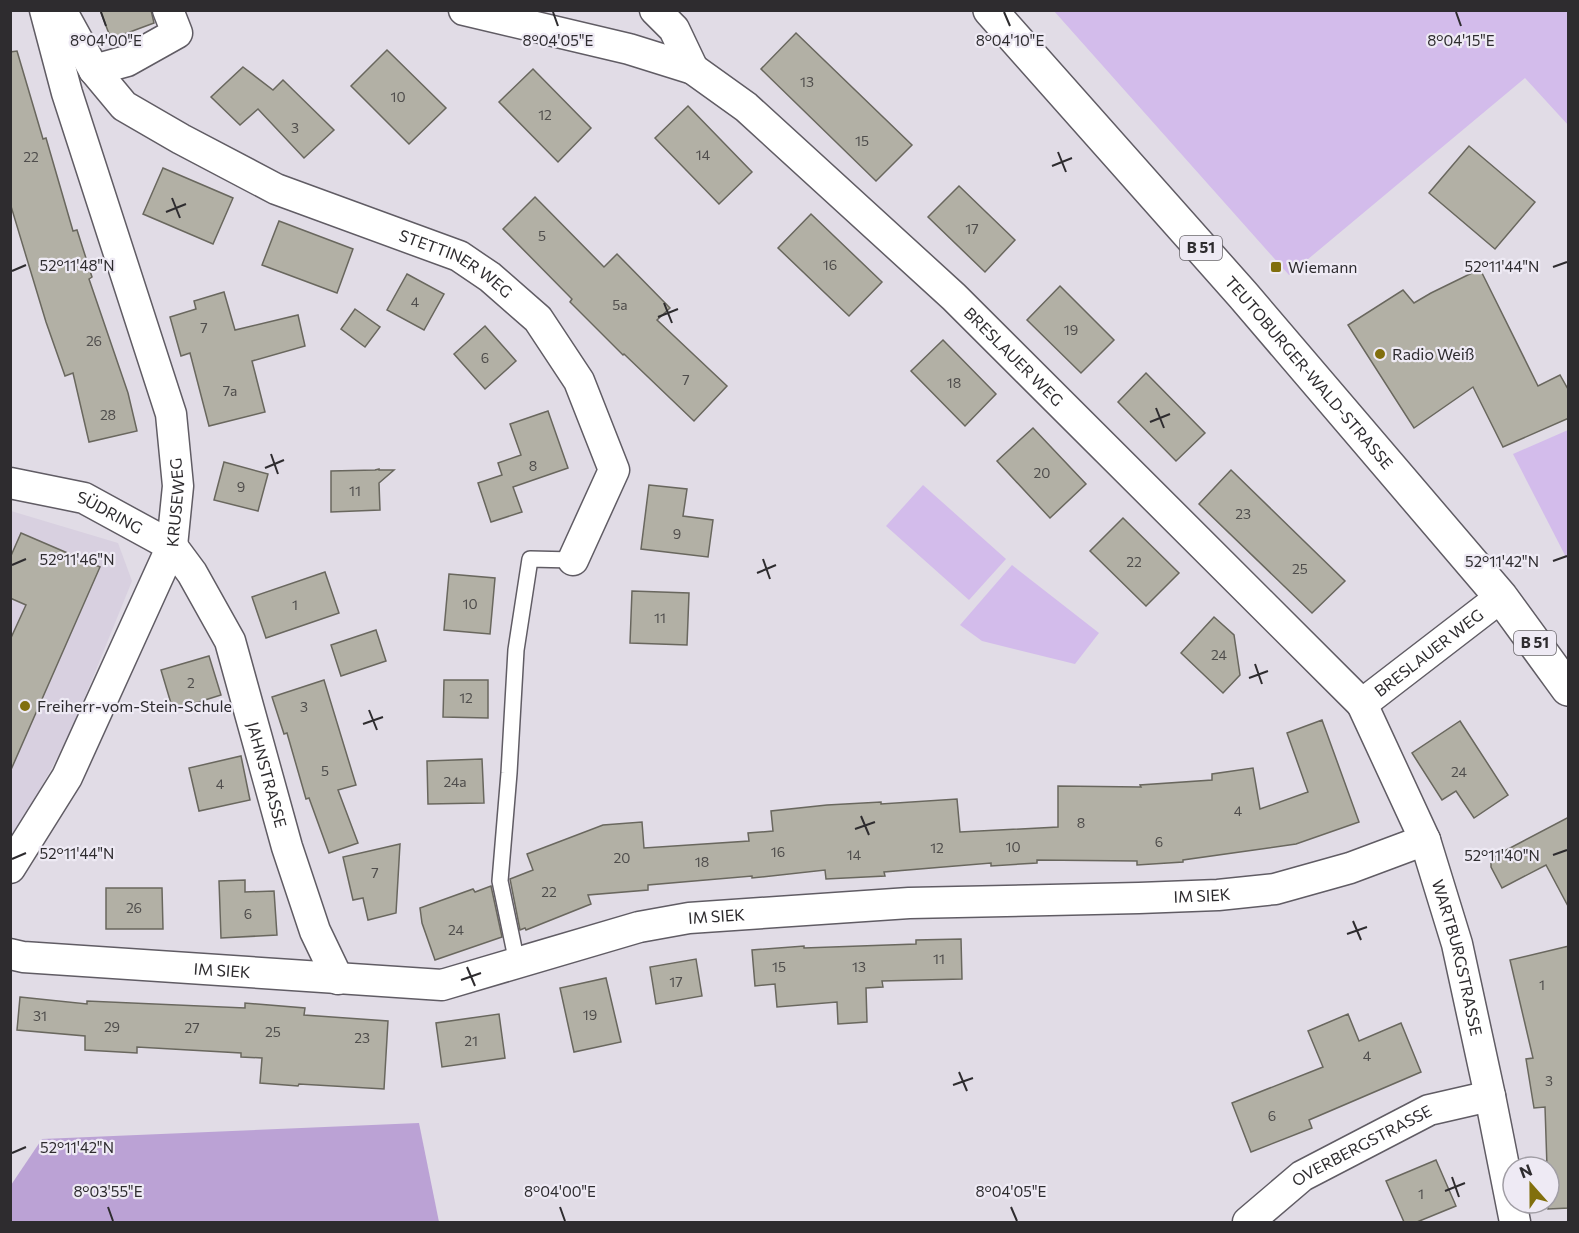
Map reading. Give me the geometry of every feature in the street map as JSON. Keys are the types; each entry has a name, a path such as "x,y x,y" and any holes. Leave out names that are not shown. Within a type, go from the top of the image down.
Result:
{"main road":[{"name":"TEUTOBURGER-WALD-STRASSE","path":"990,10 1243,295 1501,597 1569,689"}],"street":[{"name":"KRUSEWEG","path":"10,868 68,777 172,546 178,486 171,414 67,93 45,10"},
{"path":"61,10 94,70 127,61 177,33 168,10"},
{"name":"BRESLAUER WEG","path":"464,10 629,50 693,69 746,107 954,297 1362,704 1501,597"},
{"path":"656,10 674,29 693,69"},
{"name":"STETTINER WEG","path":"94,70 124,106 181,139 276,189 459,256 490,276 538,320 579,381 614,470 573,560"},
{"name":"SÜDRING","path":"10,483 84,498 172,546 192,573"},
{"name":"JAHNSTRASSE","path":"192,573 230,641 291,857 315,931 338,979"},
{"name":"WARTBURGSTRASSE","path":"1362,704 1425,840 1457,944 1491,1096 1515,1222"},
{"name":"IM SIEK","path":"10,954 23,957 442,985 639,927 689,918 909,903 1218,895 1275,889 1350,868 1425,840"},
{"name":"OVERBERGSTRASSE","path":"1248,1222 1302,1176 1429,1110 1491,1096"}],"lane":[{"path":"517,963 500,881 516,650 530,559 573,560"}],"shaded area":[{"path":"1054,11 1568,11 1568,125 1525,78 1289,275"},
{"path":"1568,430 1568,561 1513,454"},
{"path":"923,485 1006,559 969,600 886,526"},
{"path":"11,511 118,543 132,581 70,734 11,843"},
{"path":"1012,565 1099,633 1075,664 982,641 960,625"},
{"path":"419,1123 439,1222 11,1222 11,1185 42,1139"}],"building":[{"path":"100,10 151,10 154,23 111,39"},
{"path":"796,33 912,145 876,181 761,69"},
{"path":"387,50 446,108 409,144 351,86"},
{"path":"17,51 43,139 46,138 73,231 77,230 92,277 89,279 128,393 137,431 89,442 73,373 65,376 46,322 10,203 10,52"},
{"path":"243,67 273,90 283,80 334,130 304,158 258,109 240,125 211,97"},
{"path":"533,69 591,128 558,162 499,102"},
{"path":"688,106 752,172 719,204 655,138"},
{"path":"1469,146 1535,202 1495,249 1429,193"},
{"path":"163,168 233,198 213,244 143,214"},
{"path":"959,186 1015,240 985,272 928,217"},
{"path":"535,197 604,267 617,254 670,308 657,320 727,386 694,421 570,302 572,299 503,229"},
{"path":"811,214 882,282 849,316 778,248"},
{"path":"279,221 353,249 337,293 262,265"},
{"path":"1480,269 1538,386 1560,375 1569,391 1569,418 1503,447 1473,387 1414,428 1348,325 1403,290 1414,303"},
{"path":"407,274 444,294 424,330 387,310"},
{"path":"1060,286 1114,340 1081,373 1027,320"},
{"path":"224,292 235,330 298,315 305,346 252,361 265,412 209,426 190,353 181,356 170,317 196,309 194,301"},
{"path":"355,309 380,327 365,347 341,329"},
{"path":"485,326 516,361 485,389 454,354"},
{"path":"943,340 996,394 965,426 911,371"},
{"path":"1146,373 1205,433 1176,461 1118,402"},
{"path":"548,411 568,468 513,487 522,512 491,522 478,483 502,475 498,463 521,455 510,424"},
{"path":"1033,428 1086,484 1050,518 997,461"},
{"path":"224,462 268,474 258,511 214,500"},
{"path":"394,470 379,483 380,510 331,512 331,471"},
{"path":"1231,470 1345,581 1312,613 1199,504"},
{"path":"649,485 687,489 683,516 713,520 708,557 641,549"},
{"path":"1123,518 1179,573 1146,606 1090,551"},
{"name":"Freiherr-vom-Stein-Schule","path":"21,533 100,567 10,772 10,640 26,605 10,598 10,558"},
{"path":"325,572 339,613 266,638 252,597"},
{"path":"449,574 495,578 490,634 444,630"},
{"path":"632,591 689,593 687,645 630,643"},
{"path":"1214,617 1234,635 1240,675 1223,693 1181,653"},
{"path":"376,630 386,661 341,676 331,645"},
{"path":"209,656 221,695 173,710 161,670"},
{"path":"324,680 356,785 338,790 358,843 329,853 309,798 306,799 287,733 284,734 272,697"},
{"path":"444,680 488,680 488,718 443,717"},
{"path":"1322,720 1359,822 1296,844 1183,860 1183,862 1137,865 1137,861 1037,860 1037,863 991,866 991,863 884,872 885,876 826,879 825,870 752,878 752,876 648,885 648,890 588,895 591,904 526,930 525,928 520,930 510,879 533,870 527,854 603,825 642,822 644,848 749,841 748,833 773,831 771,811 827,805 957,799 960,832 1058,827 1058,786 1141,787 1140,785 1212,780 1212,774 1253,768 1260,809 1308,792 1287,733"},
{"path":"1460,721 1508,795 1474,818 1456,791 1442,800 1412,753"},
{"path":"241,756 250,800 199,811 189,768"},
{"path":"482,759 484,803 428,804 427,761"},
{"path":"1569,817 1569,908 1546,865 1502,888 1491,867 1491,858"},
{"path":"400,844 396,913 368,920 363,898 353,900 343,857"},
{"path":"245,880 245,892 274,891 277,935 221,938 219,881"},
{"path":"491,886 502,937 435,960 422,923 420,908 473,889 475,892"},
{"path":"106,888 162,888 163,929 106,929"},
{"path":"961,939 962,979 882,981 883,987 866,988 867,1022 838,1024 837,1002 777,1007 775,984 755,986 752,950 804,946 804,948 916,944 916,940"},
{"path":"1569,946 1569,1208 1561,1208 1561,1155 1547,1155 1545,1107 1534,1108 1526,1059 1533,1058 1510,960"},
{"path":"696,959 702,996 656,1004 650,967"},
{"path":"606,978 621,1042 574,1052 560,988"},
{"path":"20,997 87,1004 87,1001 245,1008 245,1003 305,1008 304,1015 388,1021 384,1089 260,1083 262,1058 241,1057 241,1053 137,1047 137,1053 85,1050 85,1036 17,1030"},
{"path":"499,1014 505,1058 442,1067 436,1023"},
{"path":"1348,1014 1359,1041 1401,1023 1421,1072 1309,1120 1312,1128 1251,1152 1232,1103 1323,1067 1308,1031"},
{"path":"1436,1160 1456,1206 1417,1222 1404,1222 1386,1181"}],"place":[{"name":"Wiemann","path":"1276,267"},
{"name":"Radio Weiß","path":"1380,354"},
{"name":"Freiherr-vom-Stein-Schule","path":"25,706"}]}
